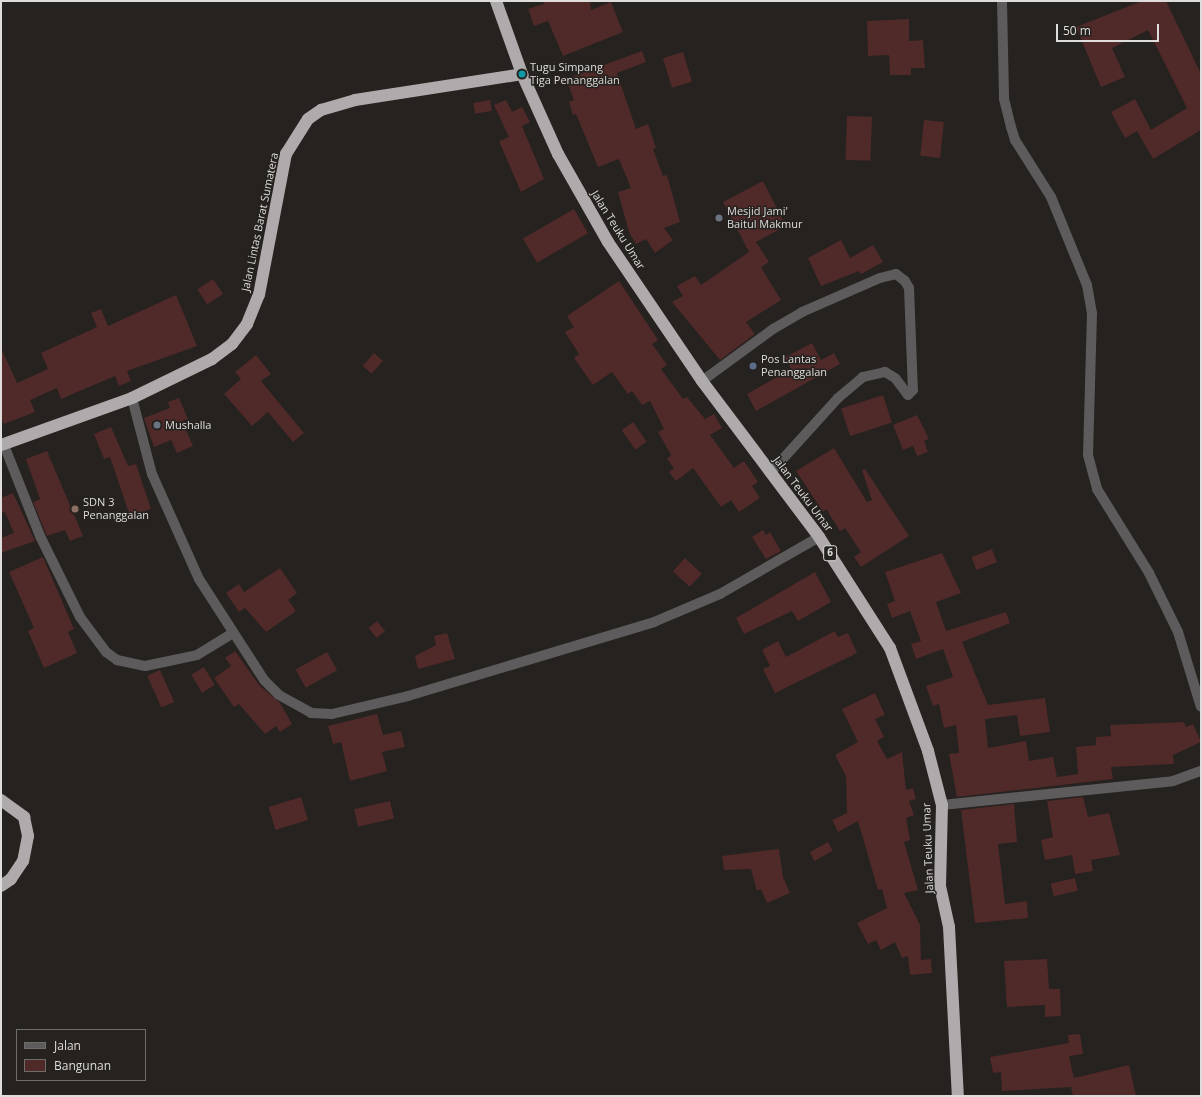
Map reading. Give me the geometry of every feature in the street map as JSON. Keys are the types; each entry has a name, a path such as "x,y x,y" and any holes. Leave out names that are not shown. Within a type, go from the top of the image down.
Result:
{"highway":[{"name":"Jalan Teuku Umar","path":"496,1 522,74 558,154 604,236 702,380 770,473 819,536 890,648 928,751 942,805 940,886 949,927 958,1096"},
{"name":"Jalan Lintas Barat Sumatera","path":"3,445 132,398 212,359 232,344 245,328 264,274 286,154 297,131 308,119 321,110 355,100 522,74"},
{"path":"1,800 24,817 28,836 23,861 12,879 1,886"}],"street":[{"path":"1002,1 1004,98 1011,128 1015,140 1051,197 1087,285 1092,313 1088,455 1097,490 1149,573 1178,632 1201,707"},
{"path":"702,380 773,329 802,312 880,278 896,274 906,281 909,288 913,390 908,395 895,378 886,372 863,377 838,398 770,473"},
{"path":"132,398 152,474 170,520 198,579 264,680 279,695 311,713 332,714 408,696 654,622 720,594 819,536"},
{"path":"3,445 40,536 80,617 106,652 117,660 146,666 196,655 233,633"},
{"path":"942,805 1172,781 1201,771"}],"building":[{"path":"543,1 590,1 591,10 611,2 623,32 563,56 548,21 534,26 528,9 544,4"},
{"path":"1142,1 1166,1 1201,74 1201,130 1153,159 1137,131 1125,138 1111,112 1135,99 1151,130 1187,108 1148,30 1112,48 1125,77 1101,87 1076,27"},
{"path":"909,19 909,41 923,40 925,68 911,68 911,75 890,75 889,55 868,56 867,21"},
{"path":"642,51 646,62 617,73 636,129 648,124 656,148 653,149 663,176 667,175 680,222 664,228 673,240 655,253 646,239 636,244 629,232 618,192 631,188 619,159 598,167 576,114 573,115 569,102 574,100 566,79"},
{"path":"683,52 692,82 672,88 663,58"},
{"path":"490,100 492,111 475,114 473,103"},
{"path":"506,100 512,112 522,107 530,122 522,126 544,179 521,192 499,141 509,137 494,105"},
{"path":"847,116 872,117 870,161 845,160"},
{"path":"924,120 944,122 940,158 920,156"},
{"path":"763,181 786,226 756,242 769,262 761,267 781,300 746,322 755,334 720,360 672,302 683,296 677,286 695,276 701,285 749,252 723,202"},
{"path":"574,209 588,233 537,263 523,238"},
{"path":"841,240 850,258 873,245 883,262 861,274 859,271 821,286 808,258"},
{"path":"213,279 223,294 207,305 197,290"},
{"path":"619,281 658,340 652,344 667,365 661,369 683,399 687,397 705,419 714,414 722,428 710,435 734,468 744,461 758,482 752,486 760,498 739,512 731,500 721,507 693,468 676,481 669,472 674,468 667,459 671,455 658,432 664,429 650,401 642,405 632,391 628,394 612,372 593,385 574,358 579,354 565,332 574,327 567,316"},
{"path":"176,295 197,346 127,371 131,381 119,386 115,376 61,399 57,388 30,400 35,412 4,424 1,417 1,348 17,383 48,369 41,353 97,327 91,313 101,309 108,326"},
{"path":"812,343 821,360 834,353 840,364 756,411 747,394 791,369 785,357"},
{"path":"374,353 383,361 372,374 363,366"},
{"path":"256,355 271,374 261,381 304,433 293,442 268,412 252,426 224,394 241,379 235,372"},
{"path":"883,395 892,423 850,436 841,409"},
{"path":"179,398 188,419 182,421 193,446 177,453 171,440 154,447 144,418 170,408 168,402"},
{"path":"917,415 929,439 924,441 928,452 917,456 913,446 903,450 893,425"},
{"path":"633,422 647,442 635,450 622,430"},
{"path":"111,427 128,466 136,464 151,509 130,516 110,457 104,459 94,434"},
{"path":"834,448 867,502 872,500 862,470 865,469 909,536 861,567 854,557 861,552 845,528 840,531 826,509 823,512 796,471"},
{"path":"47,451 83,536 70,541 65,530 47,536 33,502 40,499 26,459"},
{"path":"13,493 35,541 1,553 1,538 14,533 5,512 1,513 1,498"},
{"path":"763,530 766,535 770,532 781,551 766,559 752,537"},
{"path":"992,549 997,562 976,570 971,557"},
{"path":"942,553 961,593 936,602 946,631 1006,612 1010,623 962,642 988,705 1045,698 1050,732 1020,736 1017,715 985,719 988,748 1026,741 1029,761 1053,757 1057,777 1078,774 1076,747 1096,745 1096,737 1111,736 1110,725 1184,722 1186,727 1193,724 1201,742 1173,755 1174,764 1111,767 1113,779 957,797 949,754 959,753 956,725 944,728 939,704 933,706 926,686 953,677 943,649 916,659 911,644 921,641 910,611 892,618 887,604 895,601 885,572"},
{"path":"43,557 74,629 68,632 77,653 44,668 28,631 34,628 9,572"},
{"path":"685,558 702,574 690,587 673,571"},
{"path":"280,568 297,593 288,600 296,611 266,632 245,608 239,612 226,593 239,584 244,592"},
{"path":"815,572 831,602 798,621 792,611 744,634 736,618"},
{"path":"377,621 385,631 377,638 368,628"},
{"path":"835,631 838,637 848,633 857,653 775,693 763,669 770,666 762,650 778,641 786,657"},
{"path":"447,633 455,659 418,669 415,656 436,645 434,636"},
{"path":"235,651 259,685 280,703 292,724 280,732 276,726 265,734 239,704 234,707 214,678 231,666 225,658"},
{"path":"327,652 337,670 306,688 296,669"},
{"path":"204,667 215,685 202,693 191,675"},
{"path":"160,670 174,702 161,708 147,676"},
{"path":"875,693 885,715 875,719 884,737 877,741 887,759 902,752 906,790 913,788 916,799 909,801 914,815 906,818 910,840 904,842 918,890 904,893 920,925 921,960 931,959 932,973 910,975 908,956 902,958 895,942 881,950 876,940 868,944 857,923 887,908 882,889 878,890 858,821 838,832 832,820 847,813 846,776 835,755 858,742 842,709"},
{"path":"377,714 383,735 401,731 405,747 382,752 387,771 350,781 341,742 333,744 328,726"},
{"path":"301,797 308,820 276,830 268,807"},
{"path":"1083,797 1088,817 1109,813 1120,855 1091,860 1093,871 1075,874 1072,855 1045,860 1041,840 1053,837 1047,801"},
{"path":"390,801 394,819 358,827 354,809"},
{"path":"1014,804 1017,842 998,844 1005,904 1027,901 1028,918 975,923 961,810"},
{"path":"828,842 833,851 814,861 810,852"},
{"path":"779,849 783,877 790,893 767,903 761,889 757,891 751,869 724,870 722,856"},
{"path":"1075,878 1078,891 1054,896 1051,884"},
{"path":"1047,959 1049,989 1060,989 1061,1016 1045,1017 1045,1005 1007,1007 1004,961"},
{"path":"1080,1034 1083,1054 1069,1056 1074,1078 1129,1065 1136,1096 1073,1096 1071,1087 1002,1091 1001,1072 993,1073 990,1057 1069,1043 1068,1035"}],"place":[{"name":"Tugu Simpang Tiga Penanggalan","path":"522,74"},
{"name":"Mesjid Jami' Baitul Makmur","path":"719,218"},
{"name":"Pos Lantas Penanggalan","path":"753,366"},
{"name":"Mushalla","path":"157,425"},
{"name":"SDN 3 Penanggalan","path":"75,509"}]}
